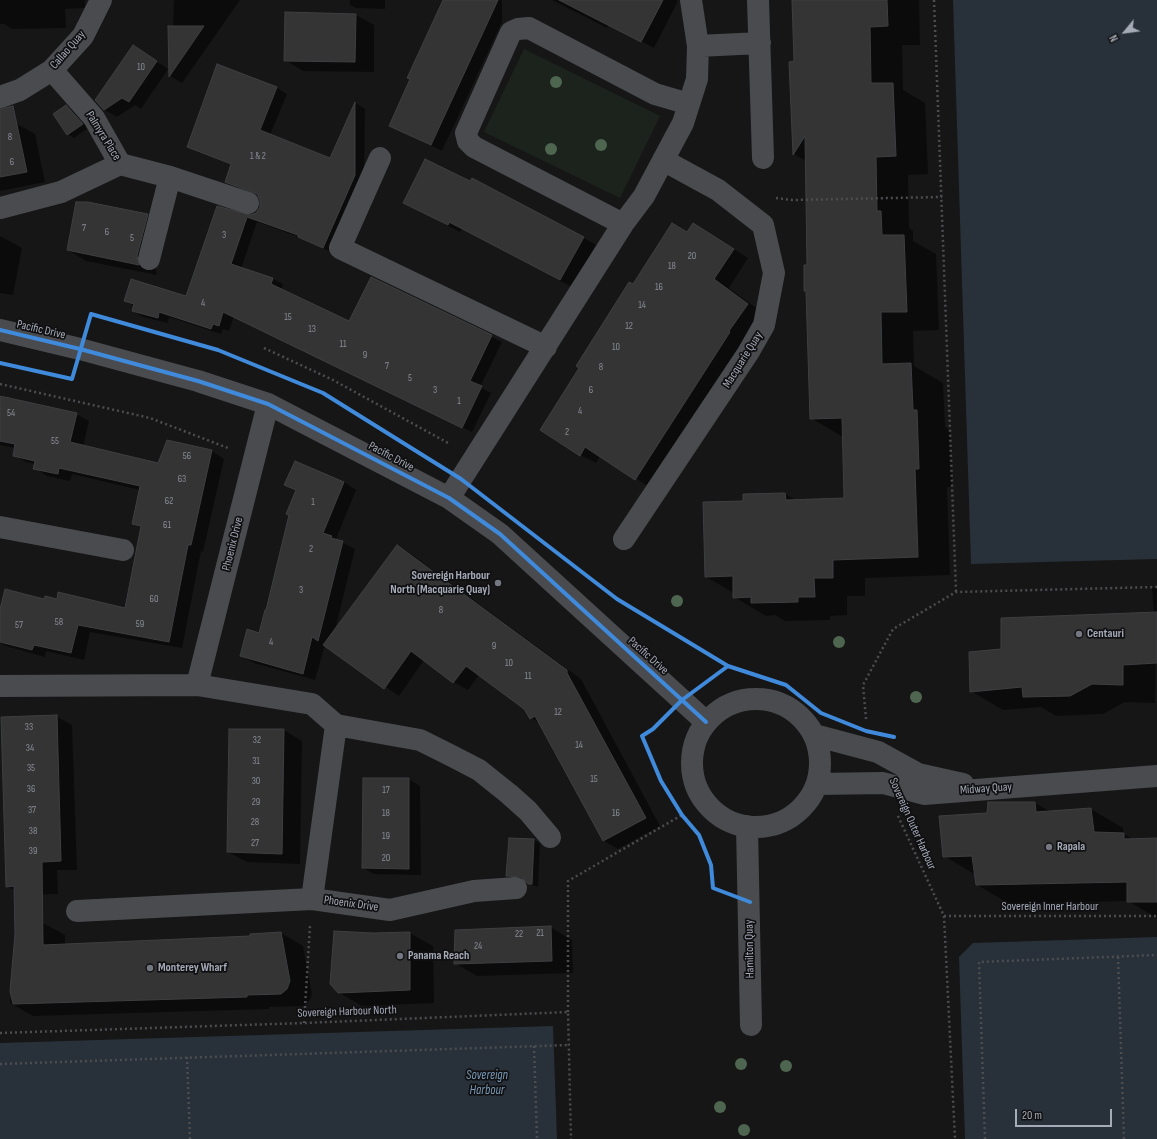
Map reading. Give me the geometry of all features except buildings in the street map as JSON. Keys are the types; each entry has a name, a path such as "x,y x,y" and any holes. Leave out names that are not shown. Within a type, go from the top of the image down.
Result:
{"street":[{"name":"Callao Quay","path":"0,97 20,90 52,70 84,36 101,0"},
{"path":"449,498 623,224 644,196 683,123 697,79 698,46 691,0"},
{"path":"758,0 763,158"},
{"path":"623,224 474,147 468,141 466,133 511,32 518,29 529,28 655,94 689,104"},
{"path":"698,46 760,43"},
{"name":"Palmyra Place","path":"52,70 94,118 120,164 170,177 248,203"},
{"path":"380,158 340,248 546,347"},
{"name":"Macquarie Quay","path":"624,539 748,354 764,325 774,273 763,225 718,190 663,160"},
{"path":"0,208 60,192 120,164"},
{"path":"149,258 170,177"},
{"name":"Pacific Drive","path":"0,330 198,381 268,404 449,498 500,534 706,722"},
{"name":"Phoenix Drive","path":"197,685 268,404"},
{"path":"0,527 123,550"},
{"path":"0,686 197,685 312,704 336,726 420,740 479,770 528,811 550,837"},
{"path":"763,699 784,705 801,717 814,734 819,750 820,768 817,784 806,803 790,817 769,826 747,826 728,820 713,810 701,794 694,776 692,757 697,739 706,722 723,708 742,700 763,699"},
{"name":"Phoenix Drive","path":"336,726 312,899 390,910 474,891 516,888"},
{"path":"814,734 878,752 918,774 983,789"},
{"name":"Midway Quay","path":"817,784 883,783 924,794 1157,776"},
{"name":"Hamilton Quay","path":"747,826 751,1025"},
{"path":"77,911 312,899"}],"path":[{"path":"934,0 956,592"},
{"path":"770,197 792,200 942,197"},
{"path":"264,348 333,380 475,458"},
{"path":"0,384 150,418 254,458"},
{"path":"878,752 866,731 864,686 893,629 956,592 1157,587"},
{"path":"678,808 687,820"},
{"path":"571,1139 568,1012 568,881 682,815"},
{"path":"304,1023 312,899"},
{"path":"985,1139 979,962 1157,955"},
{"path":"1118,957 1124,1139"},
{"path":"0,1064 569,1045"},
{"path":"534,1046 537,1139"},
{"path":"187,1058 190,1139"}],"shaded area":[{"path":"524,49 660,116 620,198 484,132"}],"water":[{"path":"953,0 1157,0 1157,559 971,564"},
{"path":"1157,937 1157,1139 965,1139 959,957 973,943"},
{"name":"Sovereign Harbour","path":"553,1026 557,1139 0,1139 0,1043"}],"cycle path":[{"path":"0,363 72,379 91,314 218,350 323,393 461,479 617,599 728,666 786,685 821,713 866,731 894,737"},
{"path":"0,330 80,349 198,381 268,404 449,498 500,534 706,722"},
{"path":"728,666 682,700 653,729 642,736 661,781 682,815 699,835 711,865 713,888 750,902"}],"place":[{"name":"Sovereign Harbour North (Macquarie Quay)","path":"498,583"},
{"name":"Centauri","path":"1079,634"},
{"name":"Rapala","path":"1049,847"},
{"name":"Panama Reach","path":"400,956"},
{"name":"Monterey Wharf","path":"150,968"}]}
